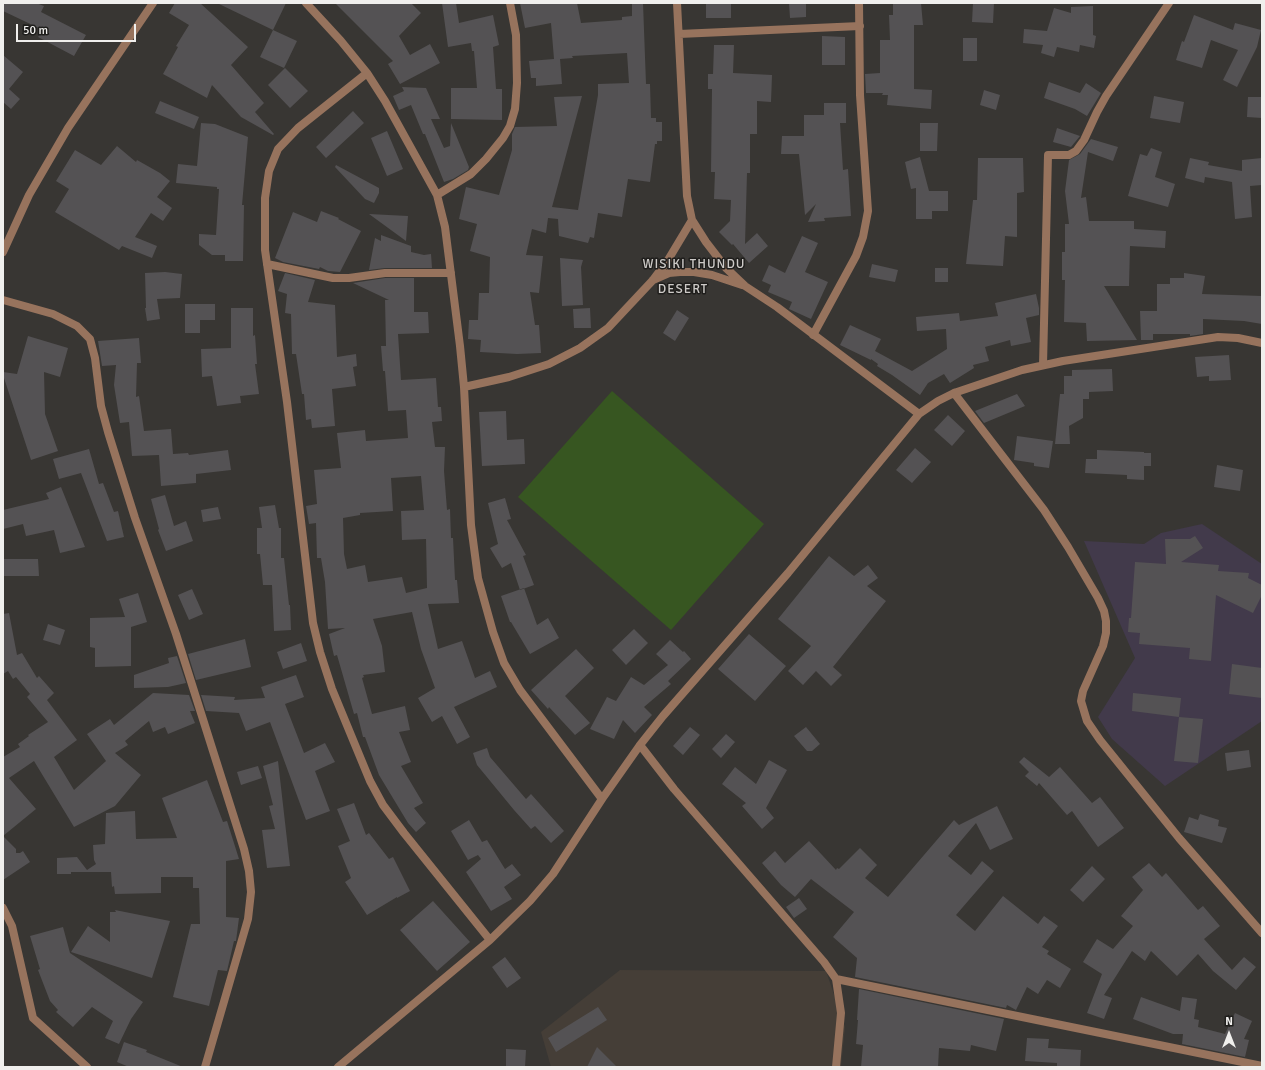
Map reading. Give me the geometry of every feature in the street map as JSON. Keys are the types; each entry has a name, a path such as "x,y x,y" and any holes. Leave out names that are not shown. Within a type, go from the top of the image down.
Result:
{"street":[{"path":"3,252 28,195 68,128 153,3"},
{"path":"306,3 341,40 367,73 385,101 437,195 445,226 464,387 471,526 478,578 493,632 504,663 520,690 602,799"},
{"path":"437,195 471,174 495,149 510,126 515,109 517,83 516,35 510,3"},
{"path":"677,3 687,196 692,220 706,242 726,268 745,286 777,307 919,414"},
{"path":"814,335 856,256 863,237 868,211 860,95 859,3"},
{"path":"1043,365 1048,155 1069,155 1076,151 1084,140 1106,96 1169,3"},
{"path":"679,34 860,26"},
{"path":"367,73 298,128 278,149 269,171 265,198 265,250 287,402 313,623 320,652 332,688 370,781 383,805 404,834 490,940"},
{"path":"464,387 509,377 549,364 580,348 608,328 652,280 668,260 692,220"},
{"path":"267,264 333,278 349,278 384,273 451,273"},
{"path":"652,280 669,273 694,272 712,275 745,286"},
{"path":"3,300 52,314 77,326 90,339 95,358 101,406 108,432 135,518 176,634 244,849 249,871 251,892 248,919 205,1067"},
{"path":"338,1067 490,940 530,901 554,874 602,799 640,744 704,668 788,573 919,414 938,400 954,393 1022,370 1043,365 1218,337 1238,338 1262,343"},
{"path":"954,393 1044,510 1068,547 1104,611 1106,621 1105,640 1082,691 1081,701 1087,720 1100,740 1179,838 1262,933"},
{"path":"640,744 674,789 824,962 836,979 841,1013 836,1067"},
{"path":"3,908 12,926 33,1018 87,1067"},
{"path":"836,979 1262,1066"}],"shaded area":[{"path":"1202,524 1262,564 1262,721 1165,786 1112,739 1098,717 1135,658 1084,541 1144,544 1161,533"},
{"path":"620,970 826,971 845,1027 841,1067 551,1067 541,1032"}],"green space":[{"path":"612,391 764,524 671,630 518,497"}],"building":[{"path":"3,3 36,3 44,6 41,12 86,35 74,56 38,37 43,30 3,11"},
{"path":"175,3 200,3 248,47 231,65 264,103 255,112 274,134 273,135 241,117 212,85 207,98 163,74 178,47 176,46 189,25 169,13"},
{"path":"217,3 286,3 273,30"},
{"path":"335,3 411,3 421,13 399,36 410,55 430,44 440,63 400,84 388,64 393,61"},
{"path":"442,3 456,3 459,23 493,15 499,45 493,47 496,89 502,89 502,120 451,119 451,88 477,88 474,51 472,51 471,43 448,47"},
{"path":"520,3 577,3 581,23 622,20 622,17 632,16 632,3 643,3 646,84 650,84 651,118 656,118 656,122 662,122 662,141 657,141 657,144 655,144 650,182 628,179 622,217 598,213 594,238 590,237 588,243 559,236 558,219 548,218 546,233 532,229 526,255 543,256 539,293 530,292 535,325 539,325 541,353 517,354 480,352 481,340 468,339 469,320 478,320 479,293 489,293 490,257 470,251 477,224 459,219 466,187 499,195 512,150 512,134 515,127 557,126 554,97 582,96 552,207 578,210 598,95 598,84 629,83 627,53 572,56 573,58 560,59 562,84 536,86 536,78 531,78 529,61 554,59 551,23 525,28"},
{"path":"706,3 731,3 731,18 706,18"},
{"path":"789,3 806,3 806,17 790,18"},
{"path":"893,3 921,3 923,25 914,25 914,89 932,90 931,109 887,105 888,95 882,95 883,93 866,93 865,74 880,73 880,40 890,40 889,15 893,15"},
{"path":"973,3 994,3 993,23 972,22"},
{"path":"1093,6 1093,35 1096,36 1094,48 1080,45 1079,52 1057,47 1054,57 1041,53 1043,45 1023,43 1024,29 1047,31 1054,8 1071,13 1071,7"},
{"path":"1194,15 1233,30 1235,23 1261,30 1257,47 1237,87 1223,80 1238,50 1211,40 1202,68 1176,60 1182,41 1184,42"},
{"path":"273,30 297,41 284,68 260,57"},
{"path":"822,36 845,37 845,65 822,65"},
{"path":"963,38 977,38 977,61 963,61"},
{"path":"714,45 734,45 733,73 772,75 771,102 757,101 757,134 750,134 750,173 747,173 745,244 757,233 768,246 749,263 733,244 732,245 719,232 730,221 731,200 714,199 715,172 711,172 712,89 708,89 708,74 713,74"},
{"path":"3,55 23,72 9,89 20,99 11,109 3,102"},
{"path":"285,68 308,91 290,108 268,85"},
{"path":"1049,82 1080,93 1086,83 1101,93 1087,116 1075,109 1044,98"},
{"path":"402,87 426,88 440,119 431,119 444,148 450,146 451,123 469,167 468,170 453,179 444,182 425,134 423,134 411,105 399,110 393,96 404,91"},
{"path":"984,90 1000,95 996,110 980,105"},
{"path":"1154,96 1184,102 1180,123 1150,118"},
{"path":"1248,97 1262,97 1262,118 1247,117"},
{"path":"160,101 199,117 194,129 155,113"},
{"path":"824,103 846,103 846,123 840,123 843,170 848,169 851,216 824,218 825,221 808,222 816,204 805,215 799,154 781,154 782,136 804,136 804,115 824,115"},
{"path":"353,111 364,123 326,158 316,147"},
{"path":"201,123 215,124 248,137 242,205 244,205 243,261 225,261 225,255 212,255 199,245 199,234 216,235 219,189 217,189 217,187 176,183 178,164 197,166"},
{"path":"920,123 938,123 937,151 920,151"},
{"path":"1057,128 1080,136 1071,147 1053,142"},
{"path":"387,131 403,169 387,176 371,138"},
{"path":"1091,139 1118,147 1113,161 1088,152 1081,198 1086,197 1089,221 1134,221 1134,229 1166,231 1165,248 1130,246 1129,286 1104,286 1137,340 1087,341 1086,323 1064,322 1065,280 1062,280 1062,252 1065,252 1065,224 1069,224 1065,191 1069,160 1080,154"},
{"path":"117,146 136,162 137,160 160,173 170,181 157,197 172,208 163,221 151,213 135,237 157,246 152,258 122,246 119,250 55,212 69,189 56,181 75,150 101,165"},
{"path":"1151,148 1162,152 1155,177 1175,184 1168,207 1128,196 1140,154 1147,156"},
{"path":"920,157 929,191 948,191 948,211 932,211 932,219 916,219 916,188 911,189 905,162"},
{"path":"978,158 1023,158 1024,192 1017,193 1017,237 1005,236 1003,266 966,264 973,200 977,200"},
{"path":"1190,158 1209,162 1208,165 1242,171 1242,160 1262,158 1262,185 1250,186 1252,217 1235,219 1232,182 1205,177 1204,183 1185,178"},
{"path":"336,165 379,188 379,193 374,203 365,199 335,167"},
{"path":"321,211 339,218 338,219 361,231 340,272 328,271 320,267 319,269 283,262 275,258 293,212 317,222"},
{"path":"369,214 408,216 406,241"},
{"path":"381,235 411,246 411,252 424,255 431,254 432,268 385,268 369,270 375,238 381,241"},
{"path":"802,236 818,243 805,272 828,282 811,319 789,309 792,302 768,292 771,285 762,281 769,265 785,273"},
{"path":"560,258 583,260 581,267 583,305 562,306"},
{"path":"872,264 898,270 895,282 869,277"},
{"path":"935,268 948,268 948,282 935,282"},
{"path":"165,272 182,274 180,298 157,299 160,319 147,321 145,308 145,273"},
{"path":"285,273 315,280 308,302 335,305 337,357 356,354 357,366 353,367 356,386 332,389 335,426 312,428 311,419 306,420 304,394 302,394 296,354 292,354 291,314 285,313 287,294 278,291"},
{"path":"1184,273 1205,276 1202,294 1262,296 1262,324 1244,321 1203,319 1203,334 1190,336 1190,334 1153,334 1153,340 1141,340 1140,311 1157,311 1157,284 1170,284 1170,278 1184,278"},
{"path":"385,278 414,278 414,312 428,312 429,333 398,334 401,380 436,378 438,407 441,407 442,421 432,422 435,447 445,447 444,471 447,510 450,509 455,580 457,580 459,603 428,604 438,649 462,641 475,678 490,671 497,687 454,707 470,737 457,744 442,716 432,722 418,698 435,688 421,649 412,612 373,619 382,646 385,672 363,675 364,677 362,678 372,714 405,706 410,730 399,732 411,762 401,766 423,803 414,808 426,823 416,832 408,823 379,775 365,737 363,737 357,713 354,714 337,655 334,656 329,634 345,628 328,629 325,582 321,558 317,558 316,523 309,524 306,506 317,504 314,470 341,468 337,433 365,430 366,441 408,438 406,410 388,411 385,371 383,371 381,346 386,346 385,300 389,300 353,283","holes":["421,476 424,510 401,511 402,540 426,539 427,588 406,593 402,577 368,582 365,565 347,569 344,554 343,518 360,515 360,513 393,511 391,478"]},
{"path":"1036,294 1039,315 1026,318 1031,342 1011,346 1010,340 985,347 989,361 973,365 974,368 950,383 944,374 928,383 920,395 877,366 878,364 871,359 840,345 850,325 881,339 875,351 912,371 947,349 946,329 917,331 916,317 959,313 960,321 998,316 995,303"},
{"path":"185,304 215,304 215,320 200,320 200,333 185,333"},
{"path":"231,308 253,308 253,336 255,335 257,364 255,364 259,394 240,396 241,403 217,406 212,376 202,377 201,349 231,348"},
{"path":"590,308 591,328 574,328 573,309"},
{"path":"677,310 689,318 675,341 663,333"},
{"path":"28,336 68,348 60,377 44,372 45,414 58,451 31,460 3,375 3,372 17,374"},
{"path":"139,338 141,363 137,363 136,397 139,396 144,431 171,429 173,454 188,453 189,455 228,450 231,470 196,474 196,483 161,486 159,455 132,456 129,422 120,423 114,385 116,365 102,366 98,341"},
{"path":"1229,355 1231,380 1209,381 1209,376 1197,377 1195,357"},
{"path":"1112,369 1113,391 1089,392 1089,399 1083,399 1083,418 1069,426 1070,444 1055,444 1060,394 1064,394 1064,376 1072,376 1072,370"},
{"path":"1017,394 1025,406 984,423 975,411"},
{"path":"506,411 507,440 524,439 525,464 482,466 479,412"},
{"path":"948,415 965,431 952,446 934,430"},
{"path":"1017,436 1053,441 1049,468 1034,466 1034,463 1014,460"},
{"path":"915,448 931,462 912,483 896,470"},
{"path":"89,449 99,484 103,483 114,512 118,511 124,537 107,541 81,473 59,479 53,459"},
{"path":"1097,450 1151,453 1151,466 1144,466 1144,480 1127,479 1127,475 1085,473 1086,459 1097,459"},
{"path":"1217,465 1243,470 1240,491 1214,487"},
{"path":"61,487 85,547 60,553 54,530 26,536 23,524 3,529 3,510 49,499 46,493"},
{"path":"165,495 174,526 186,521 193,541 166,551 158,530 151,499"},
{"path":"505,498 511,519 507,520 526,555 523,556 534,585 520,590 511,563 502,568 490,548 498,544 488,503"},
{"path":"275,505 279,528 281,528 281,558 284,558 290,605 291,630 274,631 272,585 263,585 260,554 257,554 257,528 262,528 259,507"},
{"path":"218,507 221,519 203,522 201,510"},
{"path":"1195,536 1203,548 1181,562 1219,565 1218,571 1249,573 1248,578 1262,585 1262,595 1253,613 1216,595 1211,661 1189,659 1190,648 1139,644 1140,633 1128,632 1129,618 1131,618 1135,562 1166,564 1165,539 1190,539"},
{"path":"829,556 854,576 868,565 878,578 867,586 886,601 833,667 842,675 831,686 816,671 803,685 788,671 811,646 778,619"},
{"path":"3,559 38,559 39,576 3,576"},
{"path":"524,588 537,625 548,618 559,638 530,654 510,622 501,596"},
{"path":"192,589 203,614 189,620 178,595"},
{"path":"138,593 147,622 131,627 131,666 95,667 95,648 90,647 90,618 125,617 119,599"},
{"path":"9,613 17,655 22,653 37,678 39,676 54,693 47,700 77,740 54,757 74,790 106,761 87,734 110,719 114,725 153,693 189,695 195,711 190,711 195,723 168,734 165,727 153,732 149,721 125,741 128,745 115,753 141,775 115,806 74,827 34,761 9,778 36,809 3,836 3,757 20,747 18,744 29,736 28,735 48,722 27,697 30,694 16,677 13,679 8,671 3,674 3,614"},
{"path":"48,624 65,630 60,645 43,640"},
{"path":"634,629 648,643 626,665 612,650"},
{"path":"749,634 786,666 755,701 718,669"},
{"path":"245,639 251,667 196,680 188,654"},
{"path":"670,640 683,652 684,651 691,659 668,681 671,684 644,707 652,715 635,733 623,720 614,739 590,729 607,697 616,701 631,677 644,685 668,665 656,654"},
{"path":"301,643 307,661 283,669 277,652"},
{"path":"576,649 594,668 565,696 590,723 575,735 531,690"},
{"path":"177,656 186,683 168,687 134,688 134,675 169,663 168,658"},
{"path":"1232,664 1262,668 1262,698 1229,694"},
{"path":"296,675 304,697 285,704 304,753 325,743 335,762 315,771 330,811 306,820 270,722 246,731 239,713 206,711 201,695 235,697 234,700 265,698 261,687"},
{"path":"1133,693 1181,698 1179,717 1132,711"},
{"path":"1179,717 1203,719 1198,763 1174,761"},
{"path":"690,727 700,735 683,755 673,746"},
{"path":"806,727 820,744 812,751 807,751 794,736"},
{"path":"726,734 735,742 721,758 712,749"},
{"path":"487,748 490,757 526,799 531,794 564,831 551,843 535,826 531,829 477,765 473,753"},
{"path":"1249,750 1251,767 1227,771 1225,753"},
{"path":"1024,757 1049,777 1060,767 1092,803 1100,797 1124,828 1098,847 1072,811 1067,815 1039,783 1037,786 1025,776 1029,772 1019,762"},
{"path":"769,760 787,770 766,808 774,818 762,829 742,806 746,803 722,784 735,767 756,784"},
{"path":"278,761 290,866 267,868 262,830 275,829 269,806 273,805 263,766"},
{"path":"258,766 262,778 241,785 237,772"},
{"path":"207,780 223,822 227,821 239,859 226,861 226,917 239,918 236,941 234,941 227,971 218,970 209,1006 173,997 191,924 200,924 199,888 193,888 193,877 161,877 161,893 115,894 114,886 112,887 111,872 71,872 71,874 57,874 57,858 77,857 87,870 96,864 94,860 93,845 105,844 106,813 135,811 136,839 177,838 162,798"},
{"path":"354,803 366,835 369,833 389,859 393,857 410,891 367,915 345,882 351,878 338,846 350,841 337,809"},
{"path":"997,806 1013,839 990,850 976,823 948,856 971,875 982,861 994,871 956,915 975,931 1003,896 1038,924 1044,916 1058,926 1042,947 1049,951 1047,954 1071,969 1060,988 1047,980 1038,994 1027,987 1016,1010 1007,1005 1006,1008 855,977 857,958 833,937 854,912 811,879 795,897 781,885 762,863 775,851 785,863 809,841 836,870 837,868 839,869 860,848 877,865 865,878 888,897 954,820 959,825"},
{"path":"1200,814 1219,820 1218,826 1227,828 1222,843 1184,832 1189,817 1198,820"},
{"path":"469,820 482,842 487,840 505,869 512,864 521,875 504,887 512,899 491,911 466,872 481,859 478,855 468,860 451,831"},
{"path":"3,836 16,849 16,853 23,851 30,862 3,880"},
{"path":"1149,863 1162,877 1166,873 1198,910 1203,906 1220,926 1204,939 1232,970 1244,957 1256,967 1236,990 1213,971 1198,954 1177,976 1151,951 1145,961 1132,951 1104,995 1112,998 1104,1019 1087,1013 1102,974 1083,962 1097,939 1113,949 1133,926 1121,916 1143,890 1132,877"},
{"path":"1092,866 1105,879 1083,902 1070,890"},
{"path":"799,898 807,909 794,918 786,907"},
{"path":"433,901 470,942 437,971 400,930"},
{"path":"115,910 170,921 152,978 71,952 88,926 110,942 110,912 116,912"},
{"path":"63,927 70,953 143,1002 131,1019 119,1044 105,1038 113,1021 92,1007 73,1027 56,1012 58,1010 50,1001 38,970 40,969 30,936"},
{"path":"505,957 521,978 507,988 492,967"},
{"path":"859,989 1004,1019 996,1051 971,1045 970,1051 939,1048 938,1067 861,1067 863,1045 856,1044"},
{"path":"1141,997 1180,1011 1182,997 1197,999 1194,1019 1199,1020 1198,1027 1225,1034 1235,1013 1252,1021 1244,1039 1249,1040 1245,1057 1182,1044 1183,1034 1173,1034 1133,1019"},
{"path":"598,1007 607,1020 556,1052 548,1038"},
{"path":"1027,1038 1049,1039 1048,1048 1081,1050 1080,1067 1057,1067 1057,1063 1025,1061"},
{"path":"124,1042 147,1050 146,1052 183,1067 129,1067 117,1062"},
{"path":"597,1047 617,1067 587,1067"},
{"path":"506,1049 526,1050 525,1067 506,1067"}],"district":[{"name":"WISIKI THUNDU","path":"694,265"},
{"name":"DESERT","path":"683,290"}]}
